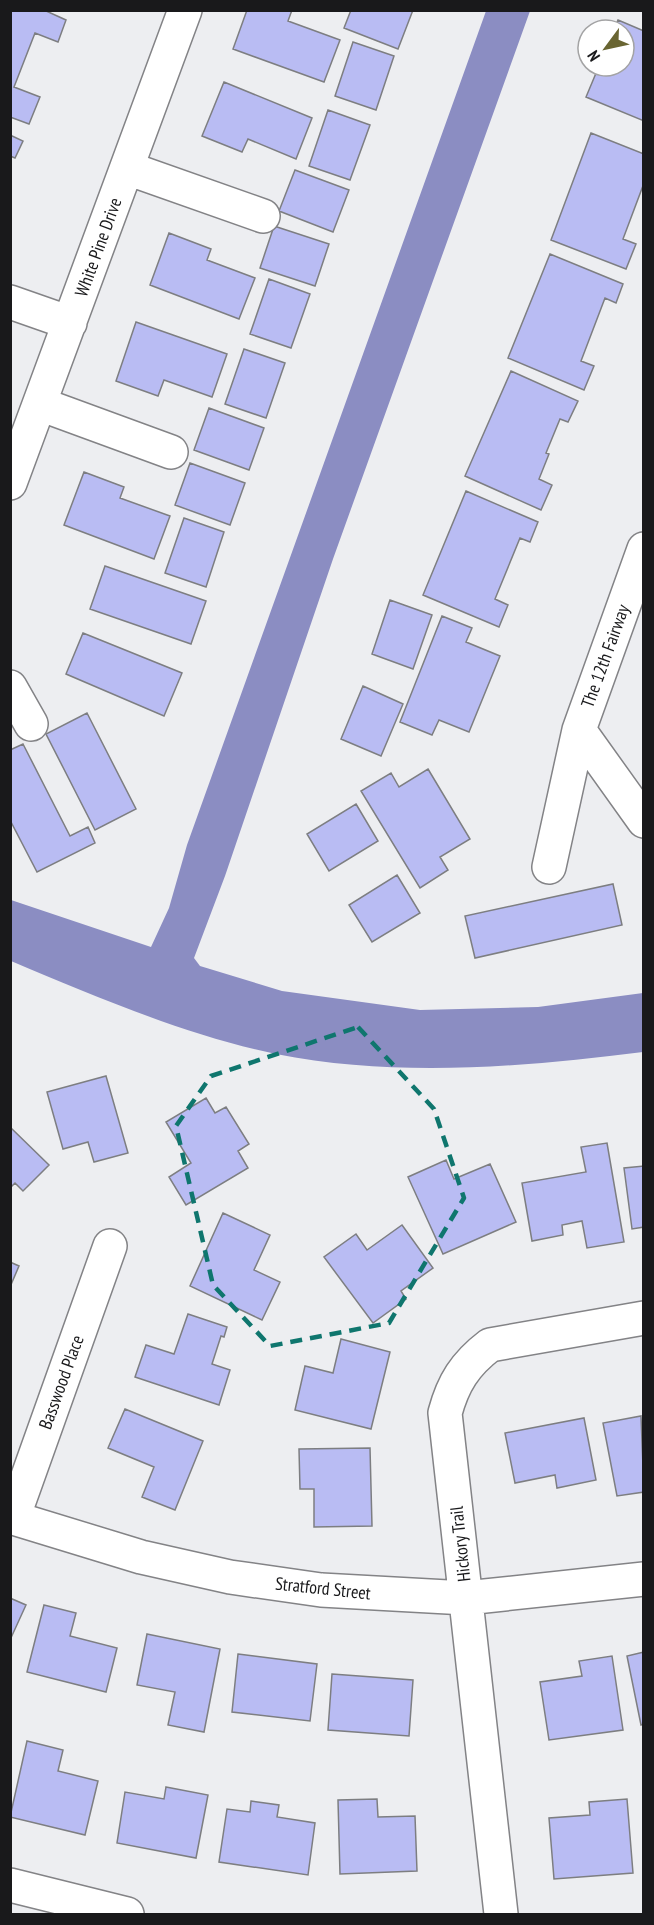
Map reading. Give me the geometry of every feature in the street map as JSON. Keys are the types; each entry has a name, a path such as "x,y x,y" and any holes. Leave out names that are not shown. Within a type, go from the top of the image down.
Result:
{"street":[{"name":"White Pine Drive","path":"10,483 185,10"},
{"path":"128,168 263,216"},
{"path":"10,302 70,323"},
{"path":"40,404 171,452"},
{"name":"The 12th Fairway","path":"549,867 579,730 644,549"},
{"path":"10,687 31,724"},
{"path":"579,730 644,821"},
{"name":"Basswood Place","path":"12,1518 110,1246"},
{"name":"Hickory Trail","path":"501,1914 445,1413 459,1375 472,1358 490,1345 644,1318"},
{"name":"Stratford Street","path":"12,1518 141,1557 230,1577 321,1590 466,1598 644,1579"},
{"path":"10,1885 127,1914"}],"highlighted area":[{"path":"358,1027 434,1109 464,1198 389,1323 270,1346 213,1285 176,1126 211,1076"}],"water":[{"path":"486,11 530,11 333,559 225,876 194,958 200,966 282,991 420,1010 538,1007 643,993 643,1052 552,1062 460,1068 368,1066 276,1054 175,1026 11,961 11,900 151,947 169,908 187,845"}],"building":[{"path":"10,10 44,10 66,20 58,42 35,33 14,87 40,97 29,124 10,117"},
{"path":"247,10 292,10 288,21 340,40 324,82 233,49"},
{"path":"351,10 413,10 398,49 344,28"},
{"path":"636,28 644,31 644,121 586,97 594,78 636,78"},
{"path":"353,42 394,56 376,110 335,96"},
{"path":"224,82 312,118 296,159 248,139 242,152 202,136"},
{"path":"328,110 370,125 350,180 309,166"},
{"path":"591,133 644,154 644,183 623,239 636,244 626,269 551,240"},
{"path":"10,135 23,141 15,158 10,156"},
{"path":"295,170 349,190 333,232 279,211"},
{"path":"274,226 329,244 315,286 260,268"},
{"path":"169,233 211,249 207,260 255,278 239,319 150,285"},
{"path":"550,254 623,284 616,303 605,298 581,361 594,366 584,390 508,358"},
{"path":"269,279 310,294 291,348 250,334"},
{"path":"136,322 227,354 212,397 164,380 158,396 116,381"},
{"path":"244,349 285,363 266,418 225,404"},
{"path":"511,371 578,401 568,422 560,419 546,453 549,454 539,479 552,485 541,510 465,476"},
{"path":"209,408 264,428 249,470 194,450"},
{"path":"190,463 245,483 230,525 175,505"},
{"path":"84,472 124,487 120,498 170,516 154,559 64,525"},
{"path":"466,491 538,522 530,542 520,538 495,599 508,605 499,627 423,595"},
{"path":"184,518 224,532 206,587 165,573"},
{"path":"105,566 206,601 191,644 90,609"},
{"path":"390,600 432,615 413,669 372,654"},
{"path":"442,616 472,628 466,642 500,656 469,732 439,720 432,735 400,722"},
{"path":"83,633 182,673 164,716 66,674"},
{"path":"363,686 403,704 381,756 341,739"},
{"path":"87,713 136,809 95,830 46,734"},
{"path":"23,744 70,836 88,827 95,843 37,872 10,820 10,750"},
{"path":"428,769 470,839 440,857 448,870 420,888 361,791 391,773 399,787"},
{"path":"356,804 378,841 329,871 307,834"},
{"path":"397,875 420,913 372,942 349,905"},
{"path":"613,884 622,925 475,958 465,916"},
{"path":"106,1076 128,1153 94,1162 88,1142 63,1149 47,1092"},
{"path":"206,1098 215,1113 226,1107 249,1144 238,1151 248,1168 186,1205 169,1177 191,1163 166,1122"},
{"path":"10,1127 49,1165 23,1191 15,1183 10,1188"},
{"path":"607,1143 624,1242 587,1248 582,1221 562,1225 563,1235 532,1241 522,1183 586,1172 581,1147"},
{"path":"446,1160 454,1179 490,1164 516,1222 443,1254 408,1177"},
{"path":"644,1166 644,1227 632,1229 624,1168"},
{"path":"223,1213 270,1235 254,1270 280,1282 262,1320 190,1286"},
{"path":"402,1225 433,1268 401,1291 406,1299 373,1323 324,1257 356,1234 367,1250"},
{"path":"10,1262 19,1266 10,1287"},
{"path":"188,1314 227,1327 224,1337 221,1336 212,1364 230,1370 219,1405 135,1377 146,1345 174,1354"},
{"path":"341,1339 390,1352 371,1429 295,1410 305,1366 333,1373"},
{"path":"125,1409 203,1441 175,1510 142,1497 154,1467 108,1448"},
{"path":"641,1416 644,1492 617,1496 603,1423"},
{"path":"584,1418 596,1480 557,1488 555,1475 515,1483 505,1433"},
{"path":"370,1448 372,1526 314,1527 314,1489 300,1489 299,1449"},
{"path":"10,1598 26,1605 10,1640"},
{"path":"44,1605 76,1613 70,1636 117,1648 106,1692 27,1672"},
{"path":"147,1634 220,1649 204,1732 168,1725 175,1692 137,1685"},
{"path":"644,1652 644,1724 641,1725 627,1656"},
{"path":"238,1654 317,1664 310,1721 232,1712"},
{"path":"612,1656 623,1730 549,1740 540,1682 582,1676 579,1661"},
{"path":"332,1674 413,1680 409,1736 328,1730"},
{"path":"27,1741 63,1750 58,1771 98,1781 85,1835 10,1817"},
{"path":"166,1787 208,1795 196,1858 117,1843 125,1792 164,1799"},
{"path":"377,1799 378,1817 415,1816 417,1871 340,1874 338,1800"},
{"path":"627,1799 633,1873 554,1879 549,1818 590,1815 589,1802"},
{"path":"251,1801 279,1805 277,1817 315,1823 308,1875 219,1862 227,1809 250,1812"}]}
